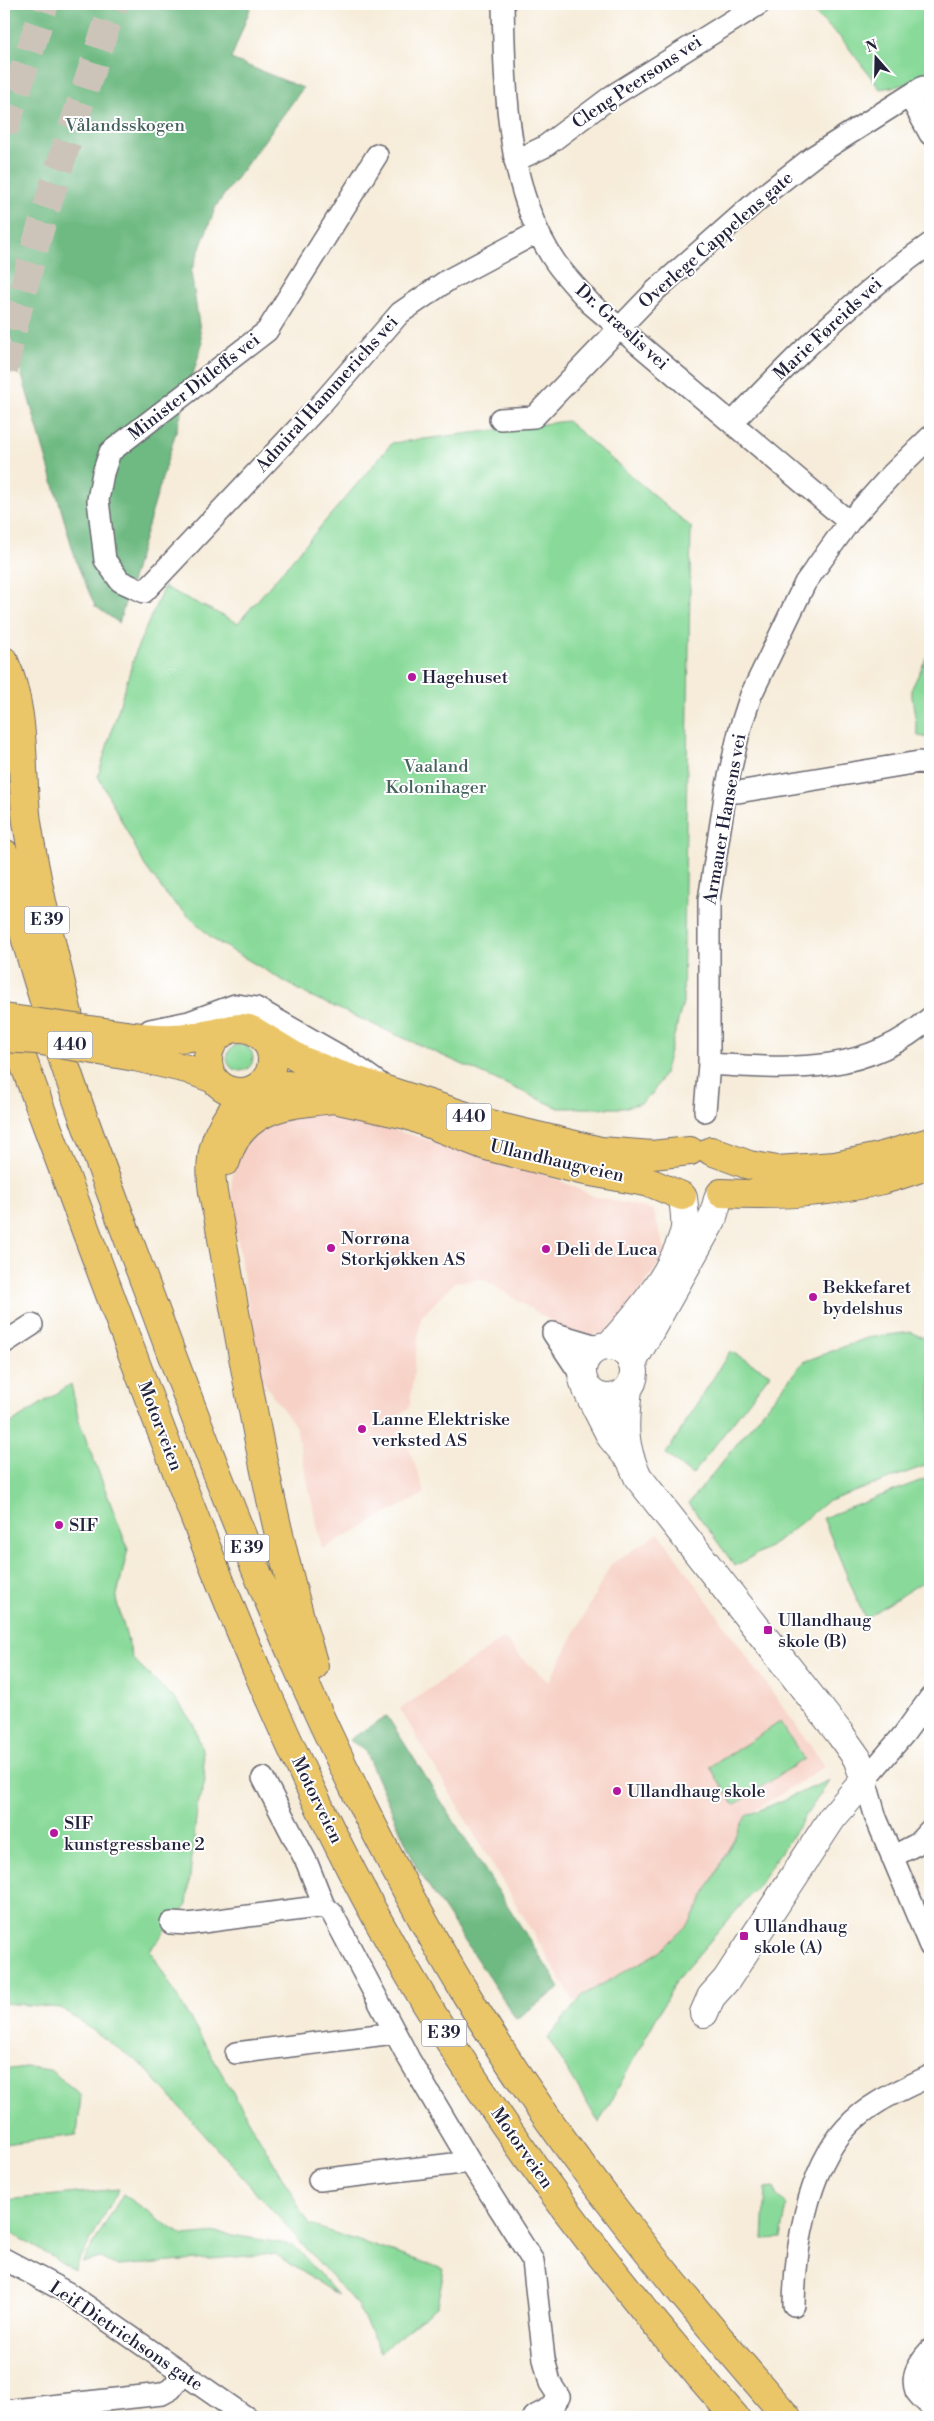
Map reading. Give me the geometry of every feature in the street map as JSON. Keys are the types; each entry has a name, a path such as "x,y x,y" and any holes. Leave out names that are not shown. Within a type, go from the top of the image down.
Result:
{"main road":[{"name":"E 39","path":"4,661 18,706 22,778 27,823 79,1063 82,1113"},
{"name":"E 39","path":"4,853 25,942 82,1113"},
{"name":"E 39","path":"4,1007 39,1105"},
{"name":"440","path":"4,1018 130,1046 214,1079 224,1088 234,1092 255,1088"},
{"name":"440","path":"4,1038 130,1046 209,1036 227,1030 244,1028 260,1035"},
{"path":"214,1079 208,1061 209,1052 219,1036 227,1030"},
{"path":"255,1088 265,1080 272,1061 267,1042 260,1035"},
{"name":"Ullandhaugveien","path":"260,1035 301,1060 334,1073 500,1127 601,1151 652,1155 700,1151 749,1165 777,1170 835,1166 879,1157 930,1142"},
{"name":"E 39","path":"4,1049 39,1105"},
{"name":"Ullandhaugveien","path":"255,1088 288,1085 334,1099 407,1115 495,1148 580,1170 651,1183 682,1197"},
{"name":"E 39","path":"255,1088 230,1112 217,1136 210,1168 212,1191 276,1525 303,1630 346,1773"},
{"name":"E 39","path":"218,1216 223,1169 228,1153 235,1138 248,1124 277,1106 297,1102 334,1099"},
{"name":"Motorveien","path":"39,1105 227,1602 270,1703 350,1867 403,1965 444,2033 501,2120 607,2264 735,2417"},
{"name":"Motorveien","path":"82,1113 208,1451 264,1589 346,1773 436,1944 476,2012 590,2179 635,2236 787,2417"},
{"path":"682,1197 676,1189 673,1171 676,1163 700,1151 723,1162 726,1170 725,1186 720,1194"},
{"name":"440","path":"682,1197 697,1203 705,1203 720,1194 760,1195 806,1192 879,1181 930,1165"}],"street":[{"name":"Dr. Græslis vei","path":"503,4 505,70 515,161 525,199 538,232 556,262 590,303 732,422 761,449 850,522"},
{"name":"Cleng Peersons vei","path":"515,161 544,147 612,96 759,4"},
{"name":"Overlege Cappelens gate","path":"500,419 534,417 656,290 758,199 814,156 916,92 930,134"},
{"name":"Minister Ditleffs vei","path":"144,592 120,581 105,560 98,500 103,472 110,452 267,331 377,155"},
{"name":"Admiral Hammerichs vei","path":"144,592 322,403 400,313 448,280 538,232"},
{"name":"Marie Føreids vei","path":"732,422 795,357 839,316 881,280 930,244"},
{"name":"Armauer Hansens vei","path":"706,1112 709,1064 709,900 726,790 739,732 752,695 775,643 805,583 850,522 892,474 930,437"},
{"path":"726,790 738,792 919,762 930,764"},
{"name":"Ullandhaugveien","path":"130,1046 225,1008 236,1005 250,1007 267,1013 347,1060 385,1089"},
{"path":"709,1064 786,1069 817,1067 848,1061 877,1051 930,1018"},
{"path":"682,1197 685,1231 668,1269 641,1311 604,1346 586,1357 584,1382 600,1398 616,1397 630,1376 712,1220 720,1194"},
{"path":"4,1343 32,1325"},
{"path":"629,1459 624,1430 630,1376 623,1351 554,1333 584,1382 611,1437 629,1459 646,1490 797,1678 857,1758 876,1818 930,1946"},
{"path":"704,2013 711,1996 727,1978 832,1818 904,1734 930,1698"},
{"path":"263,1778 307,1863 324,1906 332,1912 394,2033 470,2162 533,2261 544,2359 550,2383 559,2397 552,2407 533,2417"},
{"path":"892,1856 917,1844 930,1830"},
{"path":"171,1923 188,1924 324,1906"},
{"path":"236,2053 394,2033"},
{"path":"794,2305 798,2246 814,2184 829,2151 846,2127 883,2098 930,2076"},
{"path":"319,2180 470,2162"},
{"name":"Leif Dietrichsons gate","path":"4,2259 68,2293 246,2417"},
{"path":"930,2350 922,2359 915,2373 916,2391 930,2406"},
{"path":"4,2410 162,2394 171,2389 183,2374"}],"shaded area":[{"path":"297,1113 335,1113 543,1173 593,1196 653,1210 666,1253 611,1332 578,1338 483,1279 455,1282 421,1317 409,1409 397,1416 425,1493 322,1549 296,1428 260,1377 231,1201 232,1178 237,1158 256,1132"},
{"name":"Ullandhaug skole","path":"659,1533 825,1766 746,1816 690,1922 660,1952 574,2002 400,1709 504,1638 519,1655 549,1682 611,1564"}],"green space":[{"name":"Vålandsskogen","path":"4,4 252,4 231,59 303,88 216,206 191,272 202,344 119,623 95,606 77,564 7,324 4,299"},
{"path":"930,4 930,122 908,84 880,89 842,39 806,5"},
{"name":"Vaaland Kolonihager","path":"567,421 691,527 683,1002 664,1074 652,1094 641,1103 623,1108 559,1108 308,995 214,940 168,897 145,866 98,776 137,648 164,587 238,623 392,443"},
{"path":"930,650 930,738 918,736 911,690"},
{"path":"240,1045 249,1049 253,1058 249,1067 240,1071 231,1067 227,1058 231,1049"},
{"path":"911,1332 930,1341 930,1464 826,1502 776,1543 735,1566 689,1503 803,1362 867,1338"},
{"path":"730,1351 770,1374 692,1475 666,1454"},
{"path":"71,1384 79,1421 128,1549 116,1599 133,1659 178,1702 194,1725 202,1750 205,1780 198,1800 187,1905 150,1950 310,2225 444,2269 437,2306 381,2352 357,2305 142,2065 61,2008 4,2003 4,1428"},
{"path":"930,1477 930,1577 865,1619 823,1518"},
{"path":"387,1716 560,1988 516,2019 418,1870 364,1749 349,1740"},
{"path":"780,1722 804,1759 734,1805 710,1767"},
{"path":"830,1780 756,1888 678,1978 599,2123 548,2038 583,1995 660,1952 690,1922 746,1816"},
{"path":"26,2067 50,2070 81,2095 77,2135 4,2144 4,2070"},
{"path":"774,2187 777,2197 787,2205 781,2238 763,2239 766,2188"},
{"path":"119,2189 74,2270 4,2229 4,2200"},
{"path":"123,2194 183,2236 219,2233 294,2245 338,2295 275,2254 118,2266 99,2258 82,2263"}],"tunnel":[{"path":"4,131 45,4"},
{"path":"4,371 39,232 114,4"}],"place":[{"name":"Hagehuset","path":"412,677"},
{"name":"Norrøna Storkjøkken AS","path":"331,1248"},
{"name":"Deli de Luca","path":"546,1249"},
{"name":"Bekkefaret bydelshus","path":"813,1297"},
{"name":"Lanne Elektriske verksted AS","path":"362,1429"},
{"name":"SIF","path":"59,1525"},
{"name":"Ullandhaug skole (B)","path":"768,1630"},
{"name":"Ullandhaug skole","path":"617,1791"},
{"name":"SIF kunstgressbane 2","path":"54,1833"},
{"name":"Ullandhaug skole (A)","path":"744,1936"}]}
